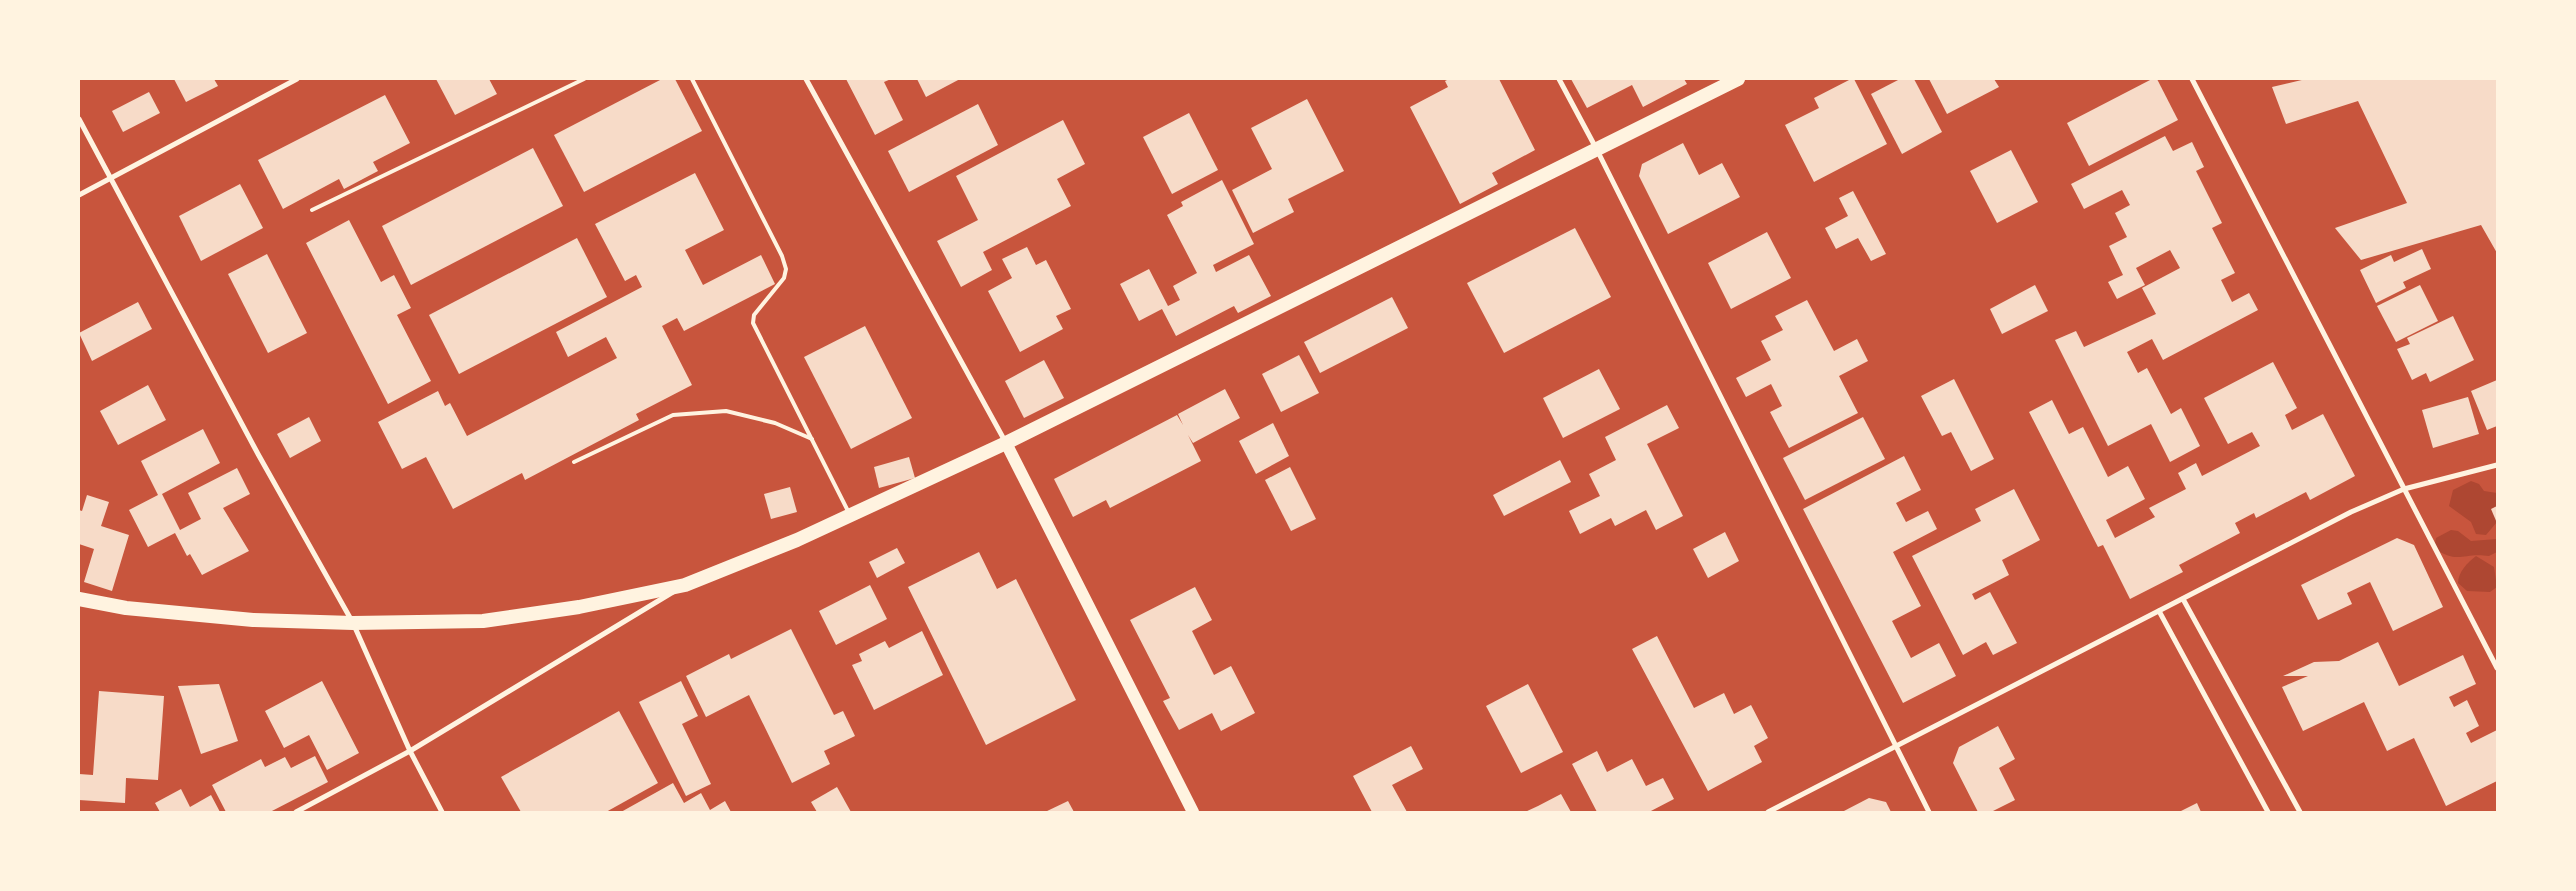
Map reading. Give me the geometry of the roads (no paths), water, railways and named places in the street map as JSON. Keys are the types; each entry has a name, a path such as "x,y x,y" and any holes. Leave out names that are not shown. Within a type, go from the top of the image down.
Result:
{"highway":[{"path":"79,599 126,608 253,620 353,623 482,621 579,607 685,585 797,540 1006,443 1738,79"}],"main road":[{"path":"1006,443 1192,812"}],"street":[{"path":"79,195 297,79"},
{"path":"806,79 1006,443"},
{"path":"1559,79 1597,150 1894,748 1928,812"},
{"path":"2192,79 2497,668"},
{"path":"79,119 109,179 353,623 410,751 442,812"},
{"path":"1768,812 2351,512 2404,489 2497,465"},
{"path":"296,812 410,751 685,585"},
{"path":"2183,599 2300,812"},
{"path":"2159,611 2268,812"}],"lane":[{"path":"312,210 584,79"},
{"path":"692,79 782,256 786,269 784,278 752,319 850,515"},
{"path":"574,462 672,415 726,411 775,423 812,439"}]}
